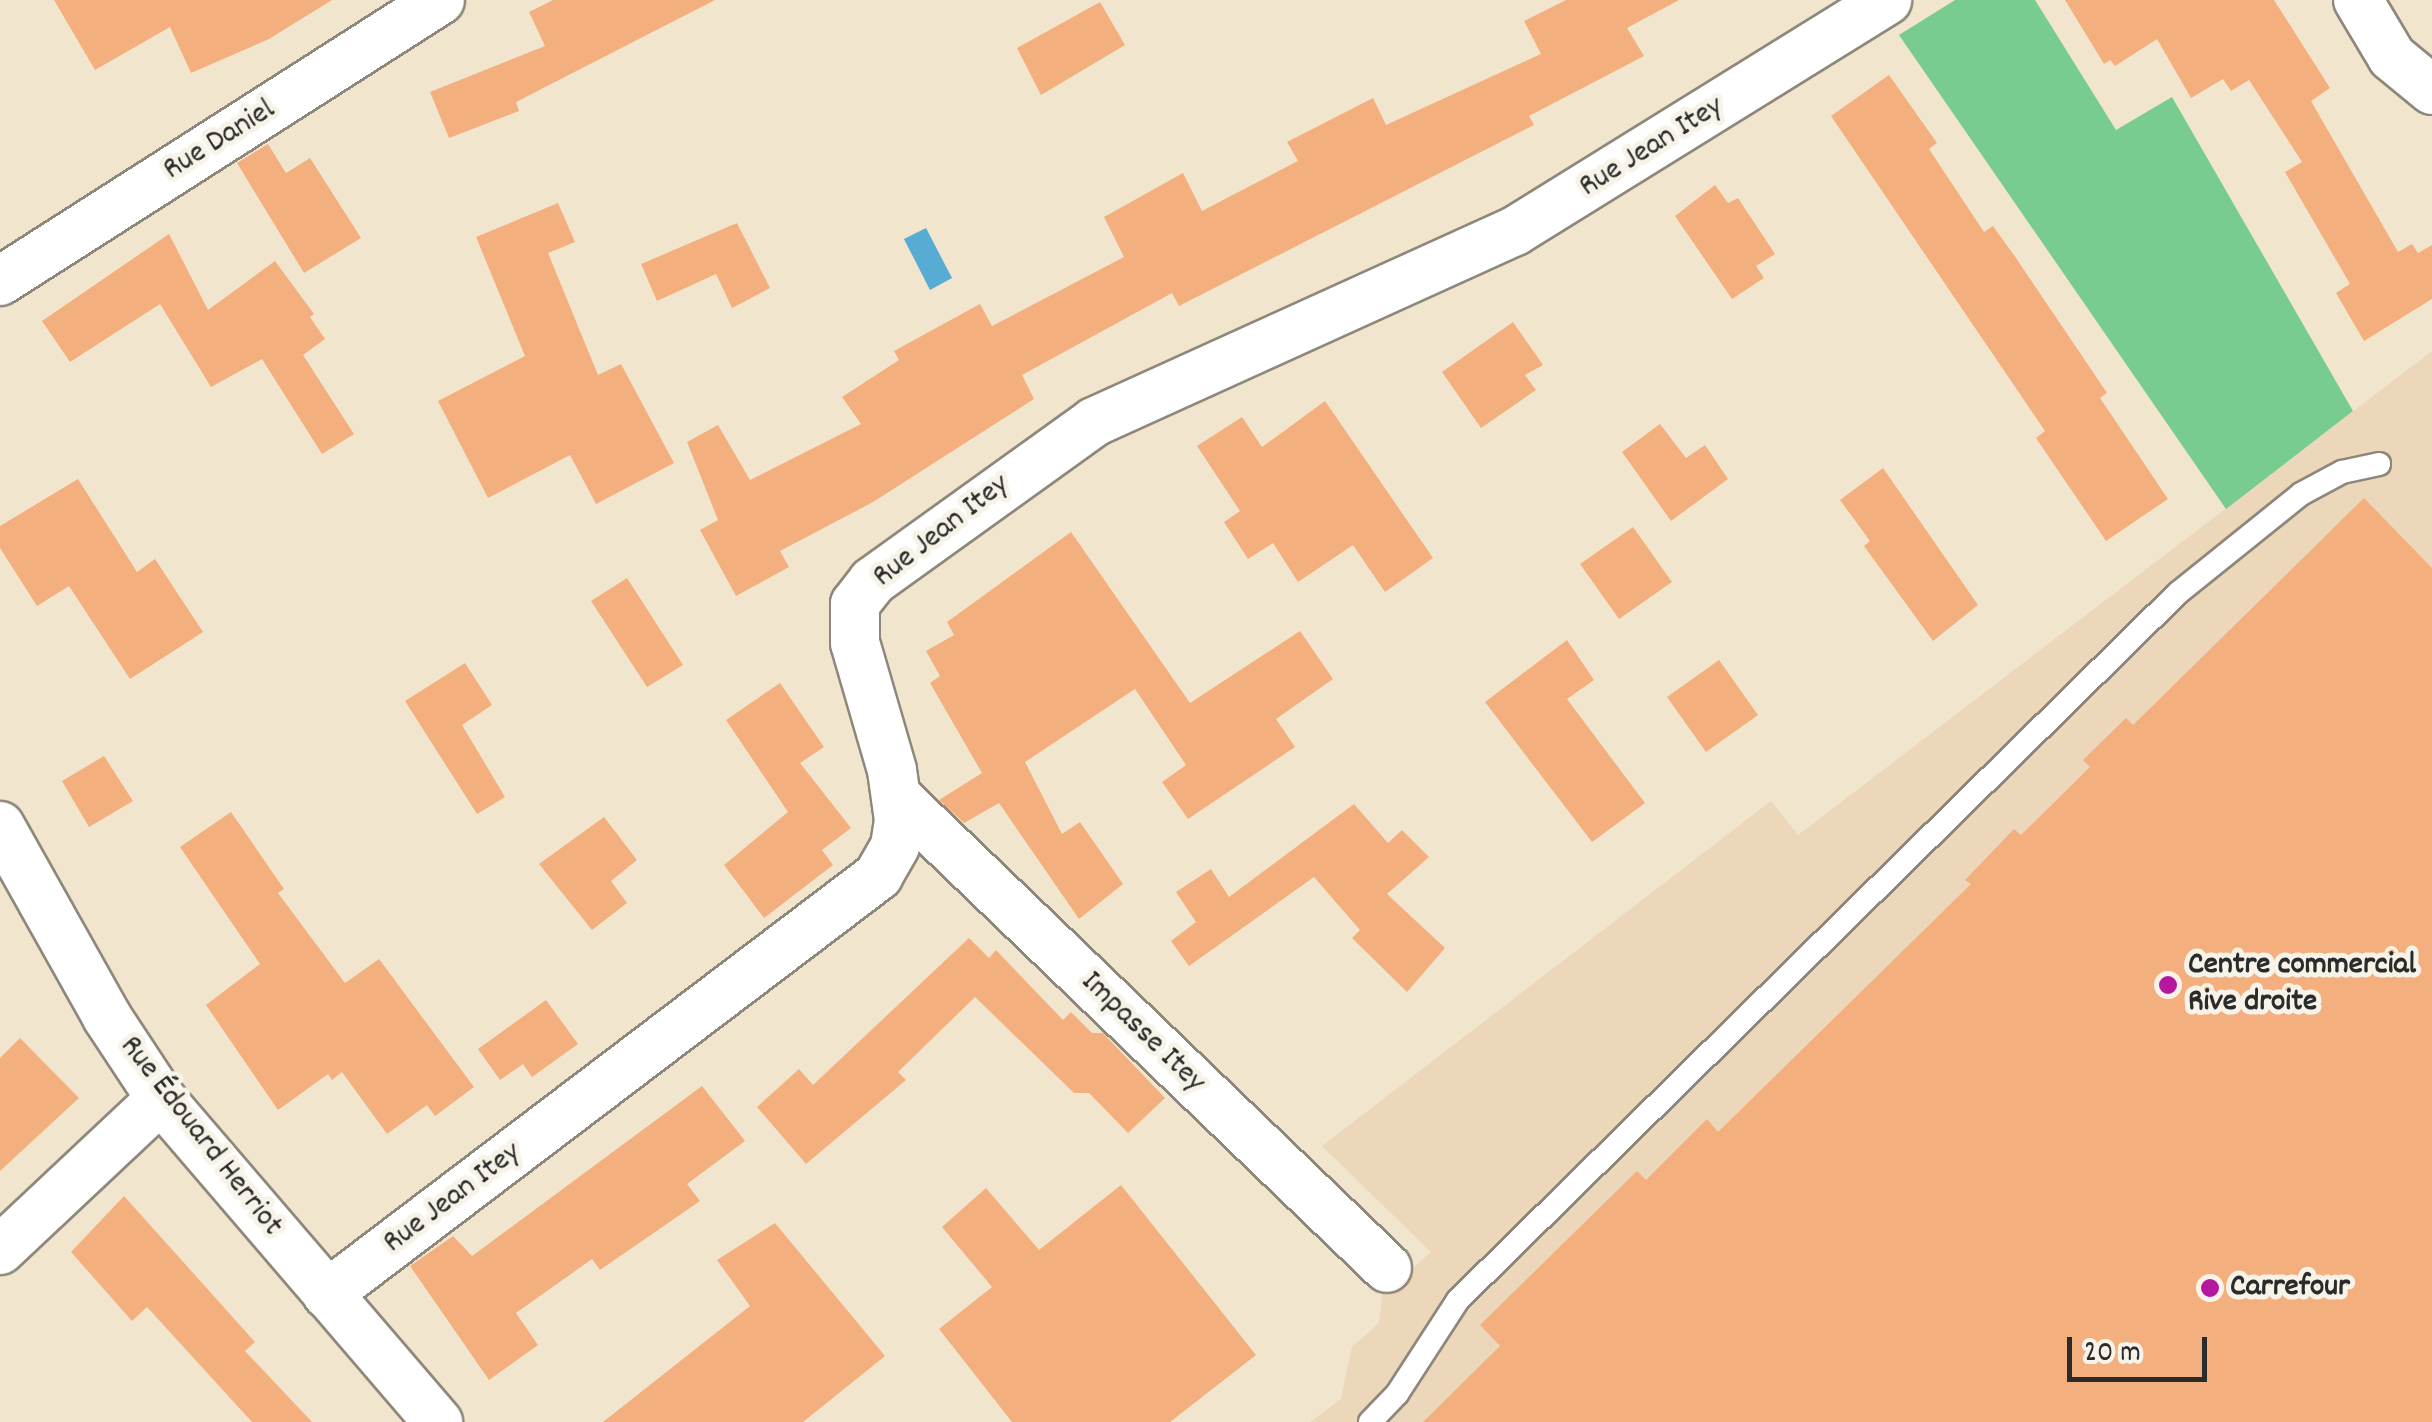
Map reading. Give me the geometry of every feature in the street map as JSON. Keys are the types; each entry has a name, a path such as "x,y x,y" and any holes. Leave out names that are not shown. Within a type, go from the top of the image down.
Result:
{"street":[{"name":"Rue Daniel","path":"0,280 440,0"},
{"name":"Rue Jean Itey","path":"327,1294 861,893 894,846 898,798 855,643 855,604 874,581 1094,422 1515,230 1887,0"},
{"path":"2358,0 2392,57 2432,90"},
{"name":"Impasse Itey","path":"898,798 1387,1268"},
{"name":"Rue Édouard Herriot","path":"0,826 107,1018 162,1099 438,1422"},
{"path":"0,1250 162,1099"}],"lane":[{"path":"1370,1422 1397,1394 1458,1300 2178,593 2301,494 2342,472 2379,464"}],"shaded area":[{"name":"Centre commercial Rive droite","path":"2432,351 2432,1422 1310,1422 1341,1399 1352,1347 1379,1323 1382,1295 1431,1252 1322,1146 1771,801 1798,835"}],"green space":[{"path":"1955,0 2035,0 2116,130 2172,97 2353,411 2226,509 1899,35"}],"water":[{"path":"926,228 952,278 930,290 904,239"}],"building":[{"path":"54,0 332,0 269,39 191,73 170,27 95,70"},
{"path":"553,0 715,0 516,102 519,111 449,138 430,92 545,46 529,12"},
{"path":"1566,0 1679,0 1627,28 1644,56 1529,116 1534,125 1179,306 1172,293 1022,375 1034,399 873,502 780,551 789,567 736,596 700,530 718,520 687,442 718,425 750,480 861,424 842,397 899,360 894,351 980,304 992,326 1124,257 1104,217 1183,173 1202,211 1298,161 1287,142 1373,98 1386,125 1541,54 1524,21"},
{"path":"2065,0 2274,0 2330,88 2311,101 2398,252 2412,244 2418,253 2432,245 2432,299 2364,341 2336,293 2350,284 2285,172 2302,162 2249,80 2231,91 2223,79 2191,98 2157,39 2115,66 2110,60 2104,64"},
{"path":"1100,2 1125,45 1041,95 1017,48"},
{"path":"1889,75 1937,143 1929,149 1984,232 1993,226 2107,393 2100,398 2168,499 2106,541 2036,438 2045,431 1831,116"},
{"path":"268,144 286,173 310,158 361,238 304,273 237,163"},
{"path":"1715,185 1728,203 1738,198 1775,254 1756,266 1764,278 1732,299 1675,216"},
{"path":"558,203 575,242 548,253 598,375 621,364 674,463 596,504 570,455 488,498 438,401 525,356 476,237"},
{"path":"737,223 770,288 732,308 716,274 657,301 641,264"},
{"path":"169,234 208,310 275,261 314,314 310,317 325,339 303,355 354,434 322,454 262,359 211,387 160,304 70,362 42,321"},
{"path":"1513,322 1543,365 1525,375 1536,390 1481,428 1442,372"},
{"path":"1325,401 1433,558 1385,592 1353,545 1298,582 1273,543 1248,559 1224,522 1240,511 1197,446 1242,417 1262,447"},
{"path":"1660,424 1686,458 1705,445 1728,479 1671,521 1622,452"},
{"path":"1883,468 1978,605 1933,641 1864,546 1870,541 1840,500"},
{"path":"78,479 137,572 155,559 203,632 130,679 69,586 37,606 0,548 0,526"},
{"name":"Centre commercial Rive droite","path":"2364,498 2432,568 2432,1422 1423,1422 1500,1346 1480,1325 1637,1171 1646,1180 1707,1119 1718,1132 1971,884 1965,880 2014,829 2021,835 2090,767 2083,760 2126,718 2133,725"},
{"path":"1633,527 1672,582 1619,619 1580,564"},
{"path":"1071,532 1190,703 1300,631 1333,679 1276,719 1295,747 1188,819 1162,782 1186,765 1135,689 1025,762 1062,834 1080,822 1123,884 1079,919 999,803 964,823 939,800 982,773 930,683 940,676 926,651 954,635 947,622"},
{"path":"627,578 683,665 647,687 591,601"},
{"path":"1567,640 1594,680 1567,699 1645,803 1592,842 1485,702"},
{"path":"1719,660 1758,715 1706,752 1667,697"},
{"path":"465,663 492,705 462,725 505,797 477,814 405,701"},
{"path":"780,683 824,747 800,763 851,828 822,850 833,865 764,918 724,865 788,812 726,720"},
{"path":"104,756 133,801 89,827 62,781"},
{"path":"1354,804 1388,843 1402,830 1429,857 1387,894 1445,948 1407,992 1352,938 1360,930 1314,877 1189,966 1171,941 1196,922 1176,892 1211,869 1229,897"},
{"path":"231,812 284,889 278,893 345,983 379,959 474,1087 435,1116 427,1105 387,1134 342,1072 332,1080 328,1074 278,1110 206,1005 260,964 180,847"},
{"path":"604,817 637,860 611,881 627,903 592,930 539,864"},
{"path":"969,938 989,958 996,950 1063,1020 1071,1012 1092,1033 1103,1033 1165,1098 1128,1133 1089,1093 1074,1093 975,997 898,1072 906,1080 806,1164 757,1107 799,1069 813,1085"},
{"path":"546,1000 578,1044 532,1077 523,1064 500,1080 478,1049"},
{"path":"20,1038 79,1098 0,1171 0,1058"},
{"path":"702,1086 745,1141 687,1184 700,1201 600,1270 592,1259 516,1313 538,1345 489,1380 410,1266 453,1236 472,1256"},
{"path":"1121,1185 1256,1355 1170,1422 1012,1422 939,1329 992,1287 942,1227 986,1188 1039,1250"},
{"path":"124,1196 255,1342 245,1351 312,1422 252,1422 147,1307 132,1321 71,1252"},
{"path":"775,1223 885,1356 803,1422 603,1422 750,1306 717,1260"}],"place":[{"name":"Centre commercial Rive droite","path":"2168,985"},
{"name":"Carrefour","path":"2210,1288"}]}
